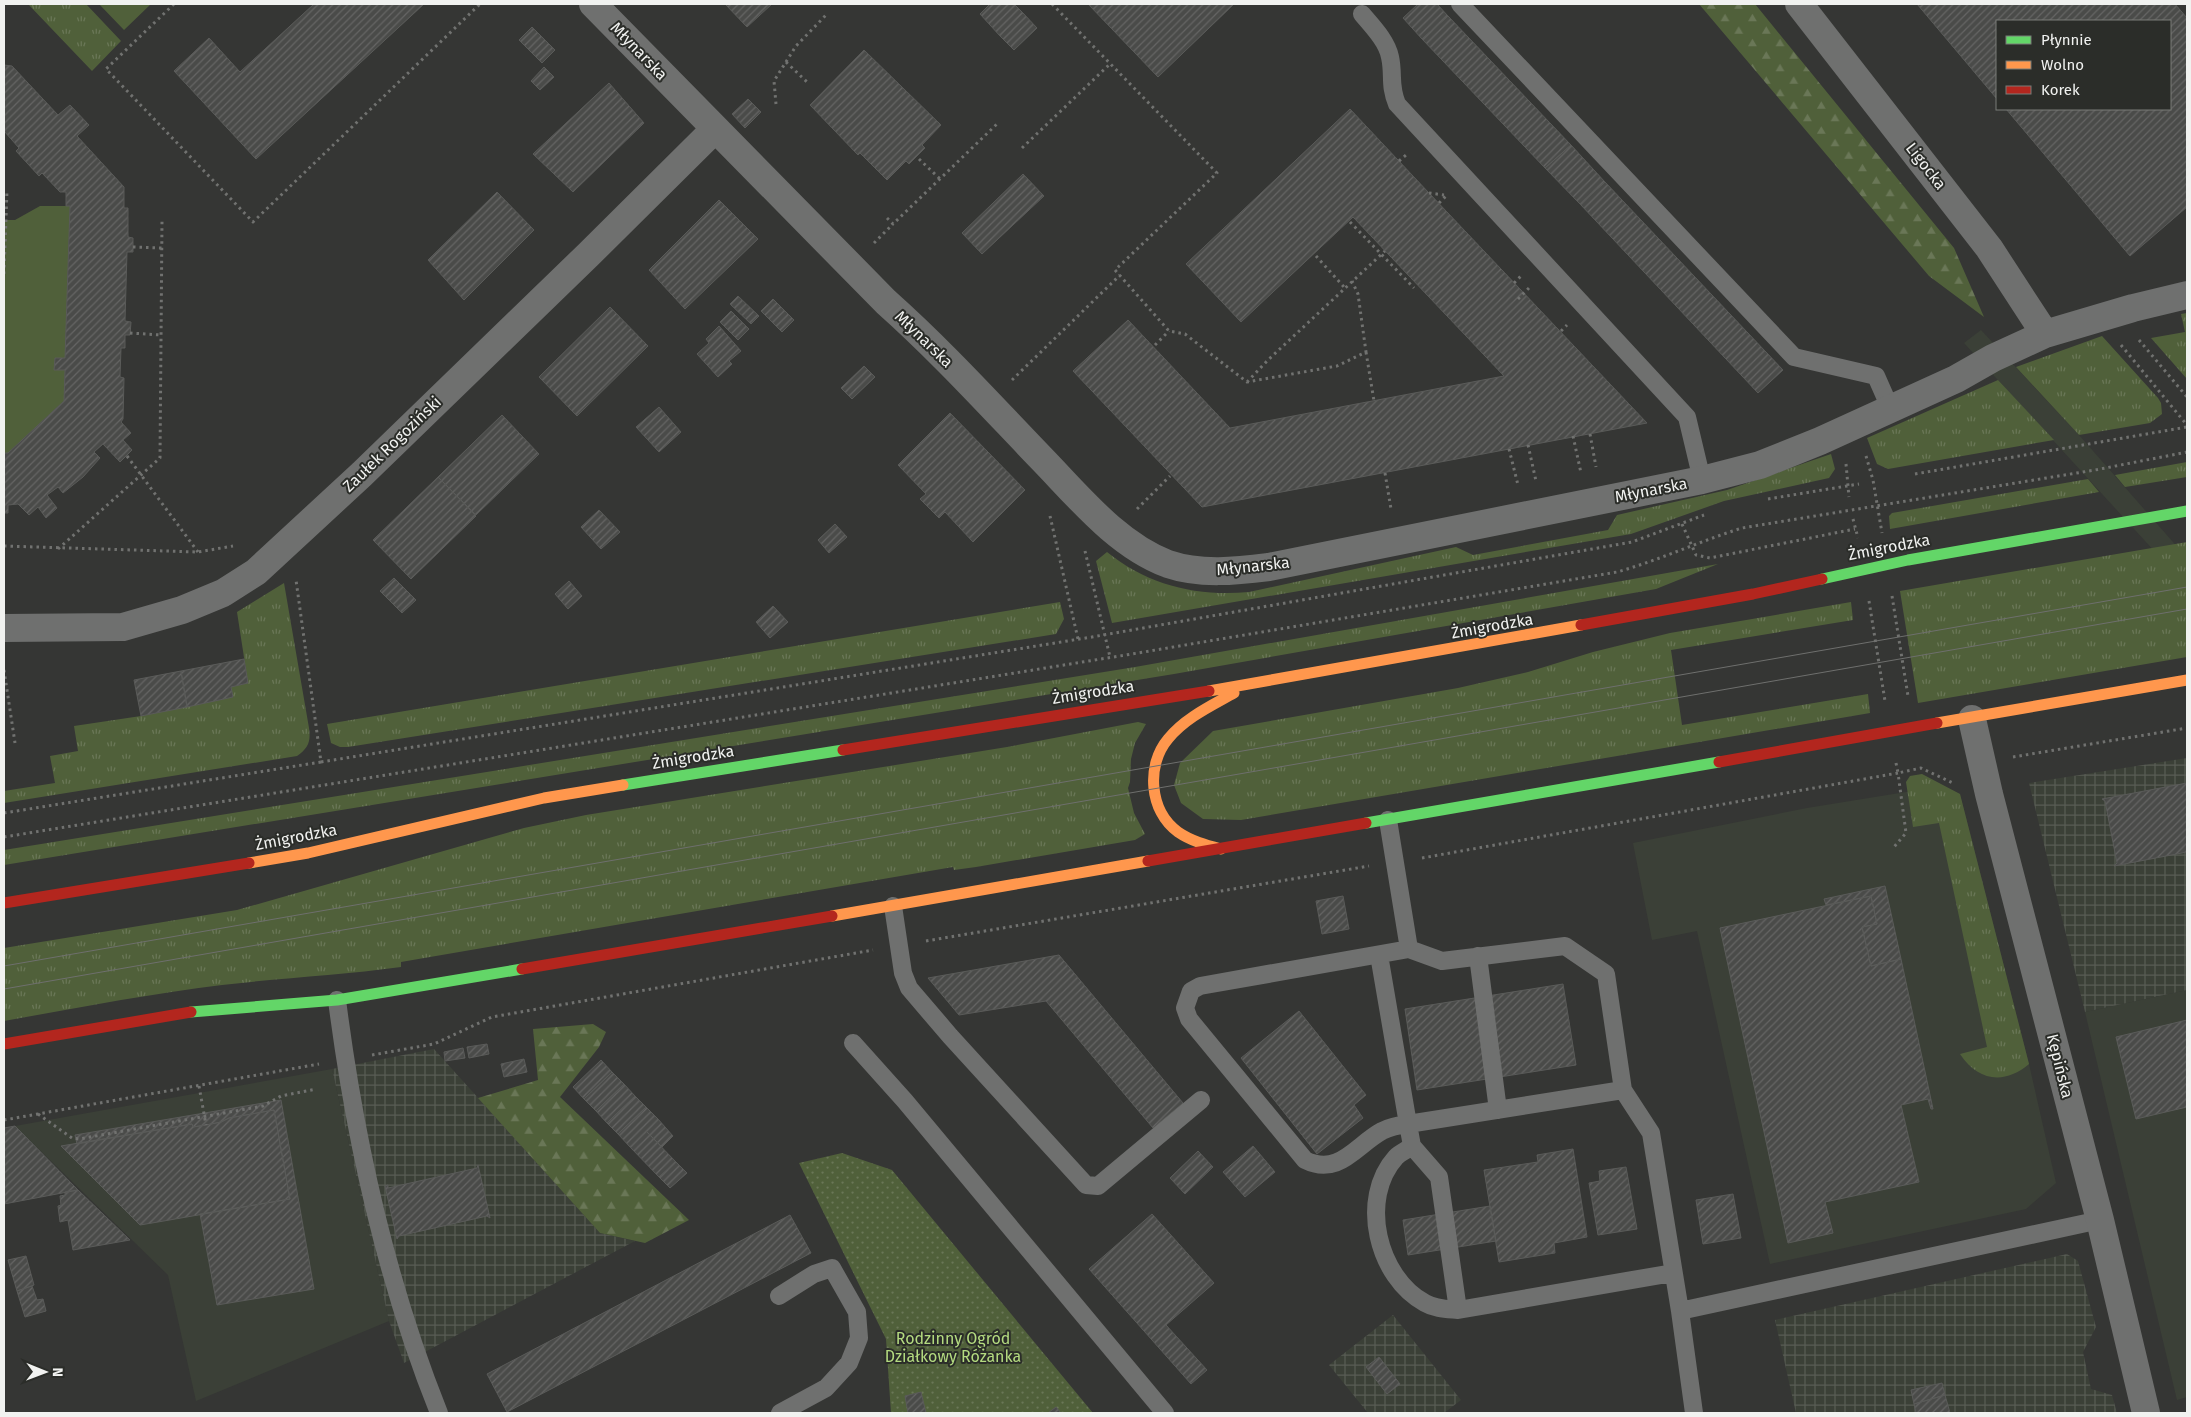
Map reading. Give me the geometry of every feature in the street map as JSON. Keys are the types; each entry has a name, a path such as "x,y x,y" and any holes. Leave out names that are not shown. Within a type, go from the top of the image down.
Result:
{"main road":[{"name":"Żmigrodzka","path":"4,903 308,853 544,798 1249,685 1753,594 1908,560 2187,511"},
{"path":"4,1044 197,1011 337,1000 893,906 2187,680"},
{"path":"1222,849 1192,839 1173,827 1160,809 1153,779 1160,749 1186,721 1249,685"}],"street":[{"name":"Młynarska","path":"593,4 886,302 920,332 1088,506 1127,540 1168,564 1187,569 1238,571 1376,546 1702,480 1760,465 1890,410 2045,334 2187,295"},
{"name":"Ligocka","path":"1799,4 1989,248 2045,334"},
{"name":"Zaułek Rogoziński","path":"4,628 123,627 182,610 223,593 256,572 362,474 715,129"},
{"name":"Kępińska","path":"1972,719 1986,782 2100,1220 2146,1413"}],"lane":[{"path":"1460,4 1794,357 1876,376 1890,410"},
{"path":"1362,14 1382,40 1390,57 1391,91 1397,104 1687,416 1702,480"},
{"path":"1388,820 1409,950"},
{"path":"893,906 903,973 909,988 1086,1185 1098,1186 1202,1100"},
{"path":"1623,1090 1393,1126 1380,1132 1356,1151 1338,1162 1321,1166 1305,1160 1189,1020 1184,1008 1191,991 1200,986 1409,950 1442,961 1565,946 1606,974 1623,1090 1651,1133 1680,1311 1694,1413"},
{"path":"1379,955 1412,1146 1439,1177 1458,1310"},
{"path":"1478,956 1498,1110"},
{"path":"337,1000 345,1060 365,1166 394,1283 416,1356 439,1413"},
{"path":"853,1043 905,1101 1164,1413"},
{"path":"1412,1146 1397,1156 1382,1181 1378,1210 1378,1230 1382,1251 1389,1268 1410,1293 1426,1304 1458,1310 1673,1273"},
{"path":"1680,1311 2100,1220"},
{"path":"779,1296 814,1274 832,1268 857,1312 859,1338 849,1363 826,1388 780,1413"}],"path":[{"path":"174,4 106,69 254,222 480,4"},
{"path":"1052,4 1217,173 1115,270 1169,331 1186,334 1247,382 1337,366 1366,352"},
{"path":"776,104 774,81 796,46 827,14"},
{"path":"786,62 808,84"},
{"path":"1022,148 1111,63"},
{"path":"873,244 998,123"},
{"path":"919,159 940,179"},
{"path":"4,274 7,190"},
{"path":"1429,194 1447,195"},
{"path":"887,218 893,224"},
{"path":"58,549 160,458 162,222"},
{"path":"1350,222 1414,288"},
{"path":"133,247 162,248"},
{"path":"1247,382 1344,287 1385,251"},
{"path":"1316,256 1344,287"},
{"path":"1008,384 1120,276"},
{"path":"1352,281 1358,294 1374,400"},
{"path":"1914,474 2187,426 2100,318"},
{"path":"1155,345 1169,331"},
{"path":"2132,332 2187,396"},
{"path":"130,333 161,335"},
{"path":"1854,425 1872,480 1882,533"},
{"path":"1590,434 1596,470"},
{"path":"1573,436 1582,482"},
{"path":"1528,445 1536,482"},
{"path":"1509,449 1520,495"},
{"path":"4,837 1110,657 1617,572 1652,562 1742,528 2095,470 2187,452"},
{"path":"126,456 142,474 198,552"},
{"path":"1845,456 1850,497"},
{"path":"1385,473 1392,519"},
{"path":"1129,505 1137,512 1170,476"},
{"path":"1765,500 1859,484"},
{"path":"1088,506 1082,533 1110,657"},
{"path":"1048,509 1078,639"},
{"path":"4,813 1078,639 1632,542 1705,515"},
{"path":"1853,519 1858,537"},
{"path":"1682,524 1696,555 1710,558 1855,530"},
{"path":"4,546 198,552 255,542 272,556 297,582 321,762"},
{"path":"1891,588 1909,700"},
{"path":"1868,593 1906,833 1894,847"},
{"path":"4,670 15,744"},
{"path":"1986,782 2008,779 2013,757 2187,728"},
{"path":"4,1120 434,1044 492,1018 1123,906 1396,862 1898,773 1921,768 1920,763"},
{"path":"199,1086 206,1125"},
{"path":"38,1114 72,1138 79,1139 263,1106 281,1096 316,1089"}],"shaded area":[{"path":"1981,330 2079,435 2187,558 2178,577 1964,343"},
{"path":"2187,758 2187,990 2085,1012 2029,783"},
{"path":"1943,786 1960,794 2029,1064 2056,1183 2026,1209 1770,1264 1697,931 1652,940 1633,843 1807,808"},
{"path":"2187,990 2187,1397 2177,1400 2085,1012"},
{"path":"434,1049 600,1233 635,1241 404,1363 389,1321 332,1069"},
{"path":"332,1069 389,1321 196,1401 168,1275 15,1126"},
{"path":"2067,1254 2078,1261 2096,1327 2083,1352 2091,1389 2112,1395 2117,1413 1796,1413 1775,1320"},
{"path":"1393,1315 1461,1400 1444,1413 1368,1413 1329,1365"}],"green space":[{"path":"28,4 86,4 121,41 92,71"},
{"path":"99,4 151,4 124,30"},
{"path":"1699,4 1755,4 1954,248 1984,317 1929,276"},
{"path":"40,206 70,206 65,358 55,370 65,370 64,401 8,453 4,453 4,220 15,220"},
{"path":"2187,313 2187,379 2151,338 2185,332 2181,314"},
{"path":"2102,336 2158,398 2161,403 2162,414 2150,423 2079,435 2016,367"},
{"path":"1998,380 2054,440 1888,469 1877,464 1867,438"},
{"path":"1831,454 1835,469 1829,478 1724,501 1631,534 1112,623 1096,561 1107,552 1139,573 1174,586 1211,593 1249,592 1456,547 1473,555 1608,530 1617,515 1727,490"},
{"path":"2187,462 2187,477 2125,487 2115,475"},
{"path":"2088,479 2099,492 1890,529 1889,516 1892,513"},
{"path":"2187,542 2187,657 1918,703 1900,591"},
{"path":"1718,564 1656,589 1174,674 4,865 4,850 1135,667"},
{"path":"284,583 310,733 308,744 301,753 297,756 4,803 4,791 55,783 50,756 78,751 74,726 141,716 233,697 231,687 248,683 237,612"},
{"path":"1060,602 1064,619 1056,634 348,747 340,747 331,743 327,724"},
{"path":"1851,602 1853,620 1671,650 1682,725 1868,694 1870,713 1241,820 1203,819 1181,803 1174,785 1180,763 1213,731 1458,688 1528,672 1593,652 1670,633"},
{"path":"1138,722 1146,724 1135,743 1128,788 1134,813 1145,834 1135,840 976,867 954,870 953,867 401,962 401,967 195,989 4,1021 4,948 237,910 524,828 586,815 1007,747"},
{"path":"1922,774 1960,794 2029,1064 2020,1071 2010,1075 1992,1077 1983,1075 1967,1063 1960,1054 1987,1047 1939,823 1913,827 1906,782 1910,776"},
{"path":"593,1024 606,1032 599,1047 560,1097 689,1220 645,1243 600,1233 478,1098 538,1080 533,1029"},
{"name":"Rodzinny Ogród Działkowy Różanka","path":"842,1153 892,1170 1093,1413 891,1413 886,1339 799,1163"}],"building":[{"path":"314,4 424,4 256,159 174,71 209,38 240,72"},
{"path":"725,4 772,4 747,27"},
{"path":"990,4 1014,4 1023,13 1000,36 980,14"},
{"path":"1088,4 1234,4 1158,77"},
{"path":"1418,4 1437,4 1448,16 1422,39 1403,18"},
{"path":"1917,4 2175,4 2187,18 2187,207 2130,256 2007,110 2171,110 2171,20 1996,20 1996,98"},
{"path":"1023,13 1037,28 1014,50 1000,36"},
{"path":"1448,16 1571,145 1545,168 1422,39"},
{"path":"532,27 555,50 542,63 519,40"},
{"path":"864,50 941,125 922,145 925,148 909,164 906,161 887,180 860,153 858,155 810,105"},
{"path":"4,65 12,66 58,115 70,105 89,125 77,136 124,187 124,208 128,208 128,237 133,238 133,252 127,252 125,321 131,322 130,335 125,335 125,348 121,348 120,377 124,378 123,419 121,422 131,433 123,440 132,450 120,462 103,444 94,452 100,458 83,477 63,493 58,487 47,495 57,508 46,518 38,507 29,515 18,504 8,505 8,513 4,513 4,453 8,453 64,401 65,370 54,370 55,358 65,358 70,206 66,206 66,192 60,192 42,173 39,176 16,151 19,148 4,131"},
{"path":"544,67 554,77 540,90 531,81"},
{"path":"609,83 644,123 573,192 533,154"},
{"path":"748,99 761,112 745,128 732,114"},
{"path":"1350,109 1647,423 1202,507 1073,371 1128,320 1230,428 1504,376 1353,217 1241,322 1186,264"},
{"path":"1571,145 1605,182 1580,204 1545,168"},
{"path":"1023,174 1044,196 982,254 962,233"},
{"path":"1605,182 1783,370 1758,393 1580,204"},
{"path":"497,192 534,230 464,300 428,260"},
{"path":"719,200 758,239 685,309 649,270"},
{"path":"738,296 759,316 751,324 730,304"},
{"path":"773,299 794,320 782,332 761,311"},
{"path":"610,307 648,346 577,416 539,377"},
{"path":"731,311 749,329 738,340 720,322"},
{"path":"719,326 741,351 729,361 732,364 718,377 697,354 709,343 706,339"},
{"path":"864,366 875,377 852,399 841,388"},
{"path":"659,407 681,432 659,452 636,427"},
{"path":"950,413 1025,490 973,542 945,512 939,518 920,499 926,494 898,465"},
{"path":"502,415 539,454 476,515 438,477"},
{"path":"438,477 476,516 411,579 373,540"},
{"path":"599,510 620,532 601,549 581,527"},
{"path":"835,524 847,537 829,553 818,540"},
{"path":"394,578 416,600 402,613 380,591"},
{"path":"569,581 582,596 568,609 555,594"},
{"path":"773,606 788,622 770,638 756,622"},
{"path":"244,659 248,683 231,687 233,697 187,707 181,671"},
{"path":"181,671 187,707 141,716 134,680"},
{"path":"2187,783 2187,852 2114,866 2117,863 2105,801 2102,799"},
{"path":"1885,886 1901,959 1871,966 1862,927 1877,924 1871,896 1826,905 1824,899"},
{"path":"1343,896 1349,929 1322,934 1316,901"},
{"path":"1871,896 1877,924 1862,927 1871,966 1901,959 1933,1109 1931,1109 1928,1099 1901,1105 1919,1182 1825,1202 1833,1233 1788,1243 1720,928"},
{"path":"1059,955 1183,1103 1153,1128 1046,1001 959,1015 928,978"},
{"path":"1563,984 1576,1065 1417,1090 1405,1009"},
{"path":"1299,1011 1366,1095 1354,1105 1363,1118 1317,1154 1241,1058"},
{"path":"2187,1020 2187,1107 2136,1119 2116,1037"},
{"path":"487,1044 489,1054 469,1058 467,1047"},
{"path":"463,1048 465,1058 445,1061 444,1052"},
{"path":"524,1059 527,1072 504,1077 501,1064"},
{"path":"601,1060 612,1072 584,1099 573,1087"},
{"path":"612,1072 624,1084 596,1111 584,1099"},
{"path":"624,1084 635,1096 607,1123 596,1111"},
{"path":"635,1096 646,1107 618,1134 607,1123"},
{"path":"281,1100 314,1289 217,1305 200,1214 290,1199 274,1110 229,1118 206,1125 193,1127 192,1124 77,1144 75,1135"},
{"path":"646,1107 658,1119 630,1147 618,1134"},
{"path":"274,1110 290,1199 158,1222 140,1225 61,1146 192,1124 193,1127 206,1125 229,1118"},
{"path":"658,1119 673,1136 662,1147 646,1131"},
{"path":"15,1126 78,1190 4,1204 4,1128"},
{"path":"646,1131 676,1162 659,1177 630,1147"},
{"path":"1253,1146 1275,1172 1245,1197 1223,1172"},
{"path":"1573,1149 1587,1237 1554,1243 1555,1253 1499,1262 1484,1170 1538,1162 1537,1155"},
{"path":"1198,1151 1213,1167 1185,1194 1170,1178"},
{"path":"676,1162 687,1173 670,1188 659,1177"},
{"path":"478,1165 490,1218 487,1216 399,1236 397,1239 385,1186 388,1185 388,1188 477,1168"},
{"path":"1626,1167 1637,1229 1598,1235 1589,1183 1600,1181 1599,1171"},
{"path":"78,1190 130,1240 73,1250 68,1220 60,1222 58,1206 61,1205 60,1196 65,1195 65,1192"},
{"path":"1733,1194 1741,1238 1703,1244 1696,1200"},
{"path":"1490,1206 1496,1241 1408,1255 1403,1220"},
{"path":"1152,1214 1214,1283 1166,1325 1207,1370 1191,1384 1089,1269"},
{"path":"790,1215 811,1253 507,1412 487,1374"},
{"path":"26,1256 34,1285 17,1291 8,1260"},
{"path":"32,1286 37,1300 43,1299 46,1311 25,1317 17,1291"},
{"path":"1379,1357 1400,1384 1387,1394 1366,1367"},
{"path":"1942,1383 1945,1395 1914,1404 1911,1390"},
{"path":"921,1392 926,1413 908,1413 905,1396"},
{"path":"1945,1395 1950,1413 1916,1413 1914,1404"},
{"path":"1056,1407 1061,1413 1048,1413"}],"tram line":[{"path":"4,966 2187,587"},
{"path":"4,989 2187,609"}],"traffic: fast":[{"path":"1822,579 1908,560 2187,511"},
{"path":"623,785 843,750"},
{"path":"1366,823 1719,762"},
{"path":"191,1012 337,1000 522,969"}],"traffic: slow":[{"path":"1209,691 1581,625"},
{"path":"1937,723 2187,680"},
{"path":"1221,849 1188,838 1168,823 1156,800 1154,774 1156,762 1168,739 1182,725 1199,713 1234,693"},
{"path":"249,863 308,853 544,798 623,785"},
{"path":"832,916 1148,861"}],"traffic: jam":[{"path":"1581,625 1753,594 1822,579"},
{"path":"843,750 1209,691"},
{"path":"1719,762 1937,723"},
{"path":"1148,861 1366,823"},
{"path":"4,903 249,863"},
{"path":"522,969 832,916"},
{"path":"4,1044 191,1012"}]}
